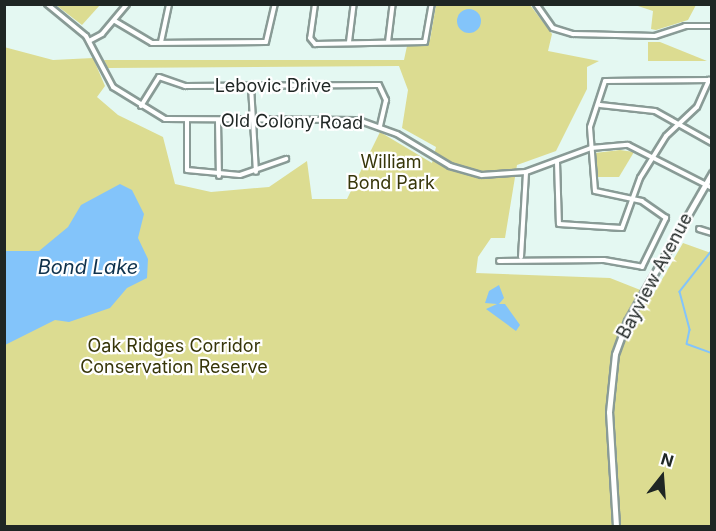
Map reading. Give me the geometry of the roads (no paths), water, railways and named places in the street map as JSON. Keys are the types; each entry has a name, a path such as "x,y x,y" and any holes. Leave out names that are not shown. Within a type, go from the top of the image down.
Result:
{"main road":[{"name":"Bayview Avenue","path":"616,526 611,383 615,354 627,321 711,173"}],"street":[{"name":"Old Colony Road","path":"47,4 89,41 113,87 165,119 187,121 358,120 380,126 462,171 526,172 591,148 628,145 654,154 711,188"},
{"path":"89,41 115,21 127,4"},
{"path":"160,42 169,4"},
{"path":"115,21 144,41 269,41 275,4"},
{"path":"315,4 310,41 349,42 426,41 432,4"},
{"path":"349,42 354,4"},
{"path":"388,42 393,4"},
{"path":"536,4 553,28 573,34 655,36 685,26 711,26"},
{"name":"Lebovic Drive","path":"141,106 159,77 185,86 379,85 386,100 380,126"},
{"path":"499,261 521,257 604,260 639,268 667,222 651,205 633,199 596,191 590,127 610,77 710,80 697,107 654,154 633,199 622,228 561,226 557,162"},
{"path":"251,87 251,120 256,172"},
{"path":"600,105 655,111 711,143"},
{"path":"187,121 185,167 219,176 256,172 286,159"},
{"path":"218,121 219,176"},
{"path":"521,257 526,172"},
{"path":"699,229 711,233"}],"water":[{"path":"469,9 477,13 481,21 477,29 469,33 461,29 457,21 461,13"},
{"name":"Bond Lake","path":"120,184 132,190 144,214 138,238 148,259 147,278 127,288 110,308 69,322 55,320 5,345 5,251 39,251 68,227 81,205"},
{"path":"499,285 504,298 499,304 505,304 520,325 516,331 486,309 497,304 485,303 489,291"}],"waterway":[{"path":"712,251 680,292 690,330 687,344 712,353"}],"park label":[{"name":"William Bond Park","path":"391,174"},
{"name":"Oak Ridges Corridor Conservation Reserve","path":"174,357"}]}
